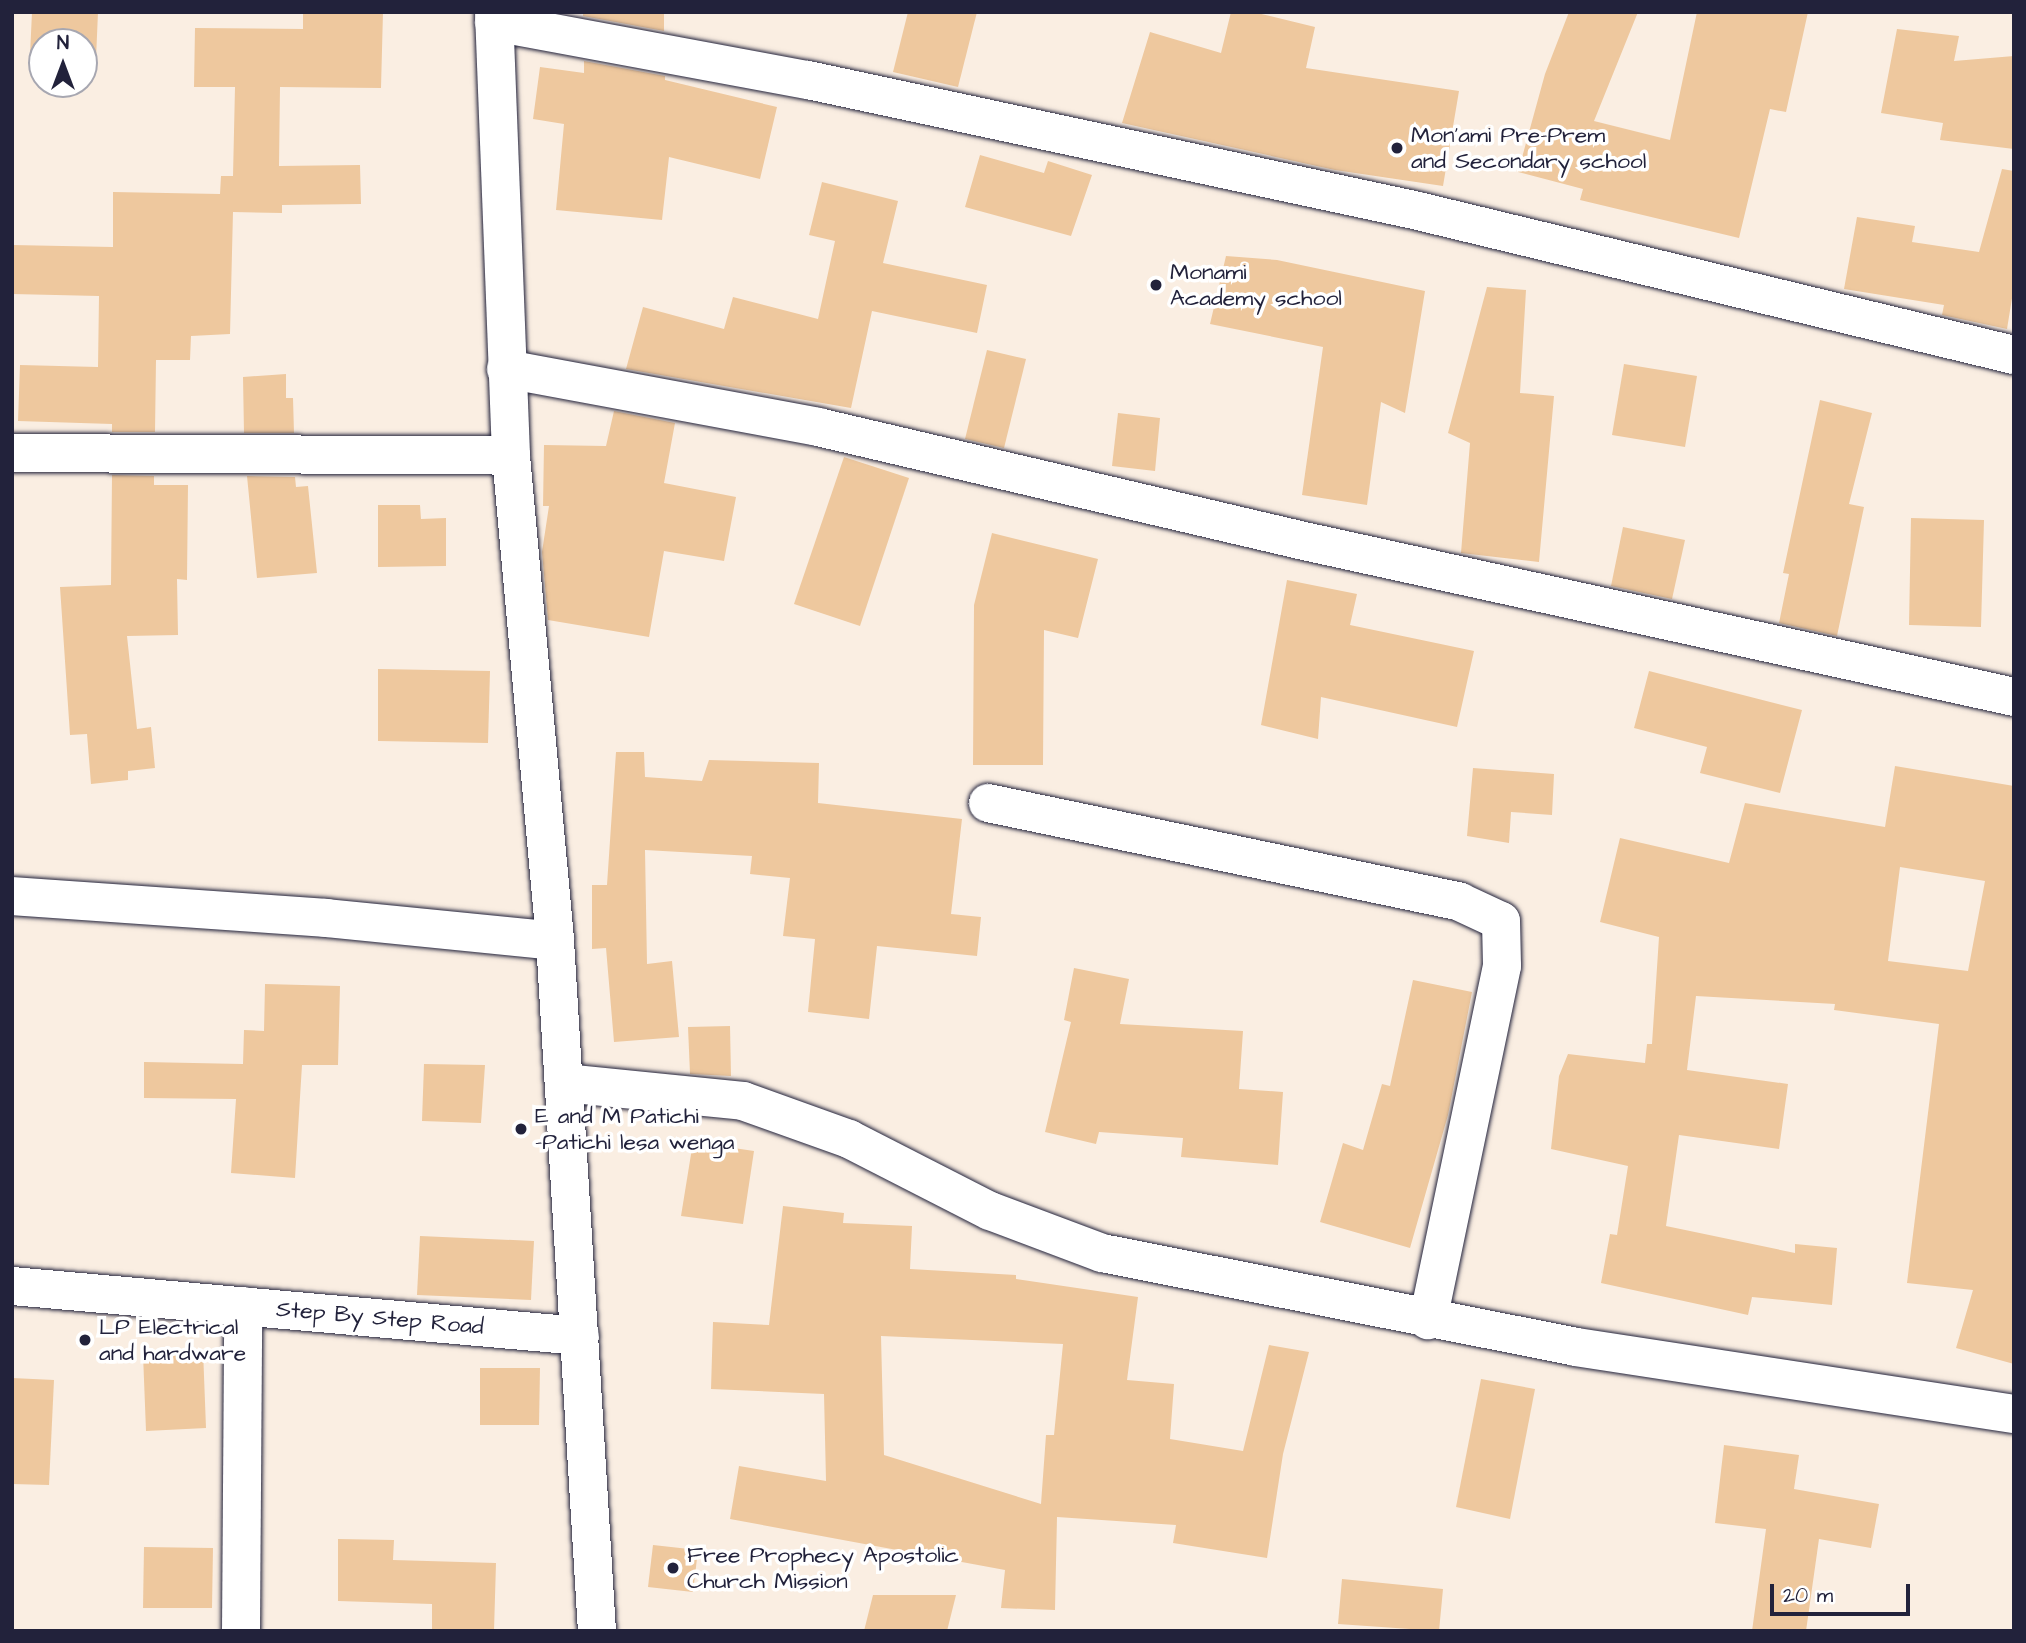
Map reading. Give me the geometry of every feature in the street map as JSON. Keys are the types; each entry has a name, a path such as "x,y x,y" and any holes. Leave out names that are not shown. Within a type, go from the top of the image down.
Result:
{"street":[{"path":"597,1631 555,941 511,456 494,17 807,80 1414,210 2014,355"},
{"path":"506,369 818,427 1304,541 2014,697"},
{"path":"12,453 511,456"},
{"path":"988,803 1460,902 1501,921 1502,966 1428,1320"},
{"path":"12,896 326,918 555,941"},
{"path":"564,1083 743,1101 849,1139 990,1211 1102,1253 1428,1320 2014,1414"},
{"name":"Step By Step Road","path":"12,1286 580,1336"},
{"path":"241,1631 243,1306"}],"building":[{"path":"32,12 98,12 97,28 31,28"},
{"path":"303,12 383,12 381,88 280,87 279,166 360,165 361,204 282,205 282,213 233,212 230,334 191,336 190,360 156,360 155,432 112,432 112,424 18,421 20,365 98,367 99,296 12,294 12,245 113,247 113,192 220,194 221,176 233,176 235,87 194,87 195,28 303,29"},
{"path":"583,12 664,12 664,31 583,16"},
{"path":"908,12 977,12 958,87 893,72"},
{"path":"1231,12 1253,12 1315,27 1306,68 1459,91 1443,186 1335,170 1122,123 1150,32 1221,53"},
{"path":"1569,12 1638,12 1594,121 1670,140 1697,12 1808,12 1786,112 1770,109 1739,238 1580,200 1583,189 1518,172 1545,74"},
{"path":"1897,29 1959,36 1954,61 2014,56 2014,149 1940,140 1943,123 1881,113"},
{"path":"584,61 665,76 665,80 777,107 760,179 669,157 662,220 556,210 564,124 533,119 540,67 584,73"},
{"path":"980,155 1044,173 1048,161 1092,175 1071,236 965,207"},
{"path":"2002,169 2014,171 2014,286 2007,329 1942,315 1944,305 1844,289 1857,217 1915,226 1912,242 1979,252"},
{"path":"822,182 898,201 883,263 987,285 977,333 872,311 851,408 626,369 643,307 724,329 733,297 818,319 835,241 809,235"},
{"path":"1226,256 1277,260 1425,291 1405,413 1381,402 1367,505 1302,495 1323,347 1210,324"},
{"path":"1487,287 1526,290 1520,393 1554,396 1539,562 1461,553 1470,443 1448,433"},
{"path":"987,350 1026,359 1004,448 965,439"},
{"path":"1624,364 1697,376 1685,447 1612,435"},
{"path":"286,374 286,398 293,398 294,433 244,433 243,377"},
{"path":"1820,400 1872,413 1849,504 1864,507 1837,636 1779,623 1789,574 1783,573"},
{"path":"614,411 675,423 664,483 736,497 724,561 664,551 649,637 548,620 542,552 549,506 543,506 544,445 606,446"},
{"path":"1118,413 1160,418 1155,471 1112,466"},
{"path":"844,457 909,478 860,626 794,604"},
{"path":"112,475 154,476 154,485 188,485 187,580 177,579 178,635 127,636 137,729 151,727 155,768 128,771 128,780 91,784 87,734 70,735 60,587 111,585"},
{"path":"247,476 295,477 296,487 308,486 317,573 257,578"},
{"path":"378,505 420,505 421,519 446,518 446,566 378,567"},
{"path":"1911,518 1984,520 1981,627 1909,625"},
{"path":"1623,527 1685,540 1672,599 1611,586"},
{"path":"992,533 1098,559 1078,638 1044,630 1043,765 973,765 974,605"},
{"path":"1287,580 1357,594 1350,625 1474,651 1457,727 1321,697 1318,739 1261,725"},
{"path":"378,669 490,671 488,743 378,741"},
{"path":"1649,671 1802,710 1780,793 1700,773 1707,747 1634,728"},
{"path":"616,752 644,752 645,777 702,781 709,760 819,763 818,803 962,819 951,914 981,917 977,956 877,946 869,1019 808,1012 815,939 783,936 790,878 750,874 752,856 645,850 647,964 672,961 679,1037 614,1042 606,948 592,949 592,885 607,885"},
{"path":"1895,766 2014,786 2014,1364 1956,1348 1973,1290 1907,1283 1939,1024 1834,1010 1835,1004 1696,996 1687,1070 1788,1084 1779,1149 1679,1135 1666,1226 1795,1253 1795,1244 1837,1248 1832,1305 1752,1297 1748,1315 1601,1283 1610,1234 1617,1235 1628,1166 1551,1149 1559,1076 1568,1054 1645,1063 1647,1044 1652,1044 1659,937 1600,922 1620,838 1729,863 1745,803 1885,827","holes":["1900,867 1985,881 1968,971 1888,961"]},
{"path":"1473,768 1554,774 1552,815 1511,812 1509,843 1467,836"},
{"path":"1074,968 1129,979 1120,1024 1243,1031 1239,1089 1283,1092 1278,1165 1181,1157 1183,1138 1099,1132 1096,1144 1045,1132 1071,1022 1064,1020"},
{"path":"1413,980 1472,992 1448,1115 1410,1248 1320,1222 1343,1143 1363,1150 1382,1084 1390,1086"},
{"path":"265,984 340,986 338,1065 302,1065 295,1178 231,1173 236,1099 144,1098 144,1062 243,1064 244,1030 264,1031"},
{"path":"730,1026 731,1076 690,1074 688,1027"},
{"path":"424,1064 485,1065 481,1123 422,1121"},
{"path":"693,1142 754,1151 743,1224 681,1216"},
{"path":"783,1206 844,1213 843,1223 912,1226 910,1269 1016,1275 1016,1279 1138,1297 1127,1380 1174,1384 1170,1439 1243,1451 1269,1345 1309,1352 1283,1454 1267,1558 1173,1543 1176,1525 1057,1517 1055,1610 1001,1608 1005,1570 730,1519 739,1466 826,1481 824,1394 711,1389 713,1322 769,1325","holes":["881,1336 1063,1344 1054,1435 1046,1435 1041,1504 884,1455"]},
{"path":"420,1236 534,1241 531,1300 417,1295"},
{"path":"203,1350 206,1428 146,1431 143,1354"},
{"path":"480,1368 540,1368 539,1425 480,1425"},
{"path":"12,1378 54,1380 49,1485 12,1484"},
{"path":"1481,1379 1535,1389 1510,1519 1456,1507"},
{"path":"1724,1445 1799,1455 1794,1489 1879,1504 1871,1548 1819,1539 1806,1631 1752,1631 1766,1529 1715,1523"},
{"path":"338,1539 394,1540 393,1560 496,1563 494,1631 432,1631 432,1604 338,1601"},
{"name":"Free Prophecy Apostolic Church Mission","path":"653,1545 698,1550 693,1592 648,1587"},
{"path":"144,1547 213,1548 212,1608 143,1608"},
{"path":"1342,1579 1443,1589 1439,1631 1338,1624"},
{"path":"873,1595 956,1595 947,1631 864,1631"}],"place":[{"name":"Mon'ami Pre-Prem and Secondary school","path":"1397,148"},
{"name":"Monami Academy school","path":"1156,285"},
{"name":"E and M Patichi -Patichi lesa wenga","path":"521,1129"},
{"name":"LP Electrical and hardware","path":"85,1340"},
{"name":"Free Prophecy Apostolic Church Mission","path":"673,1568"}]}
